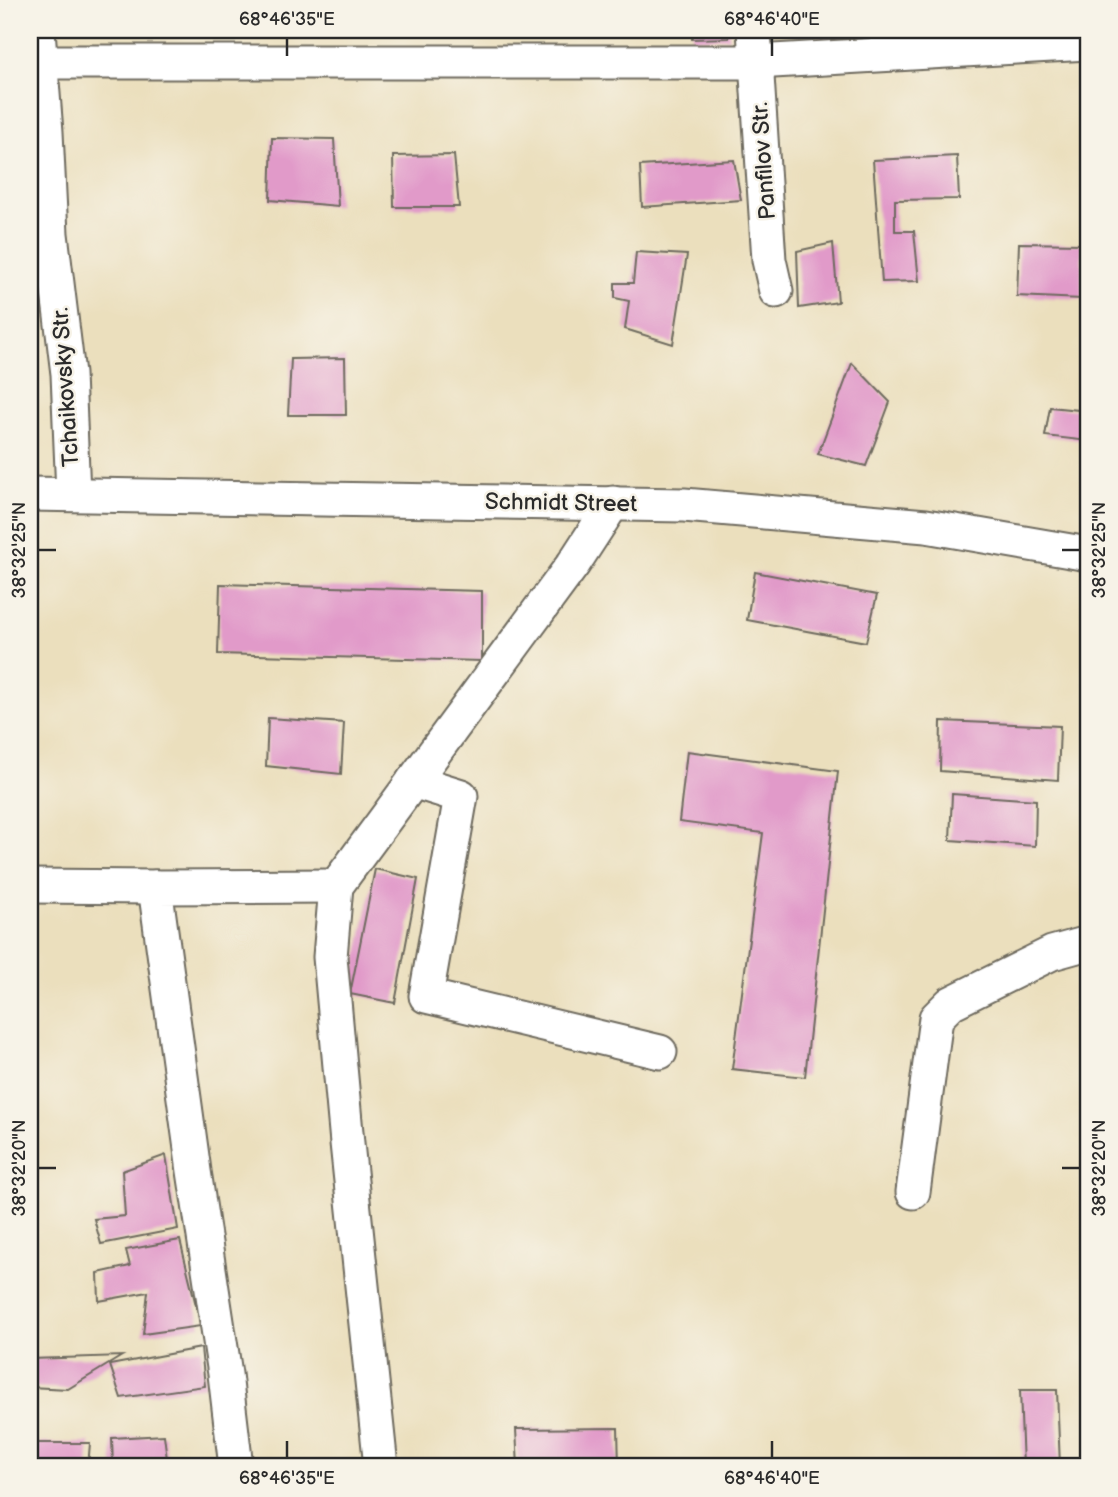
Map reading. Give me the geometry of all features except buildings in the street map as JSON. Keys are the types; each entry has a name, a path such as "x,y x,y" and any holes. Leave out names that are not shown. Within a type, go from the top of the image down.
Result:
{"street":[{"name":"Tchaikovsky Str.","path":"38,30 51,234 68,374 73,494"},
{"name":"Panfilov Str.","path":"754,30 769,260 776,291"},
{"path":"41,62 756,62 1088,43"},
{"path":"30,494 30,501"},
{"name":"Schmidt Street","path":"30,494 684,505 926,526 1088,554"},
{"path":"381,1467 330,957 335,886 566,574 613,503"},
{"path":"413,781 461,796 426,996 660,1052"},
{"path":"30,886 335,886"},
{"path":"155,887 236,1467"},
{"path":"913,1192 936,1018 951,1003 1052,953 1088,943"}]}
